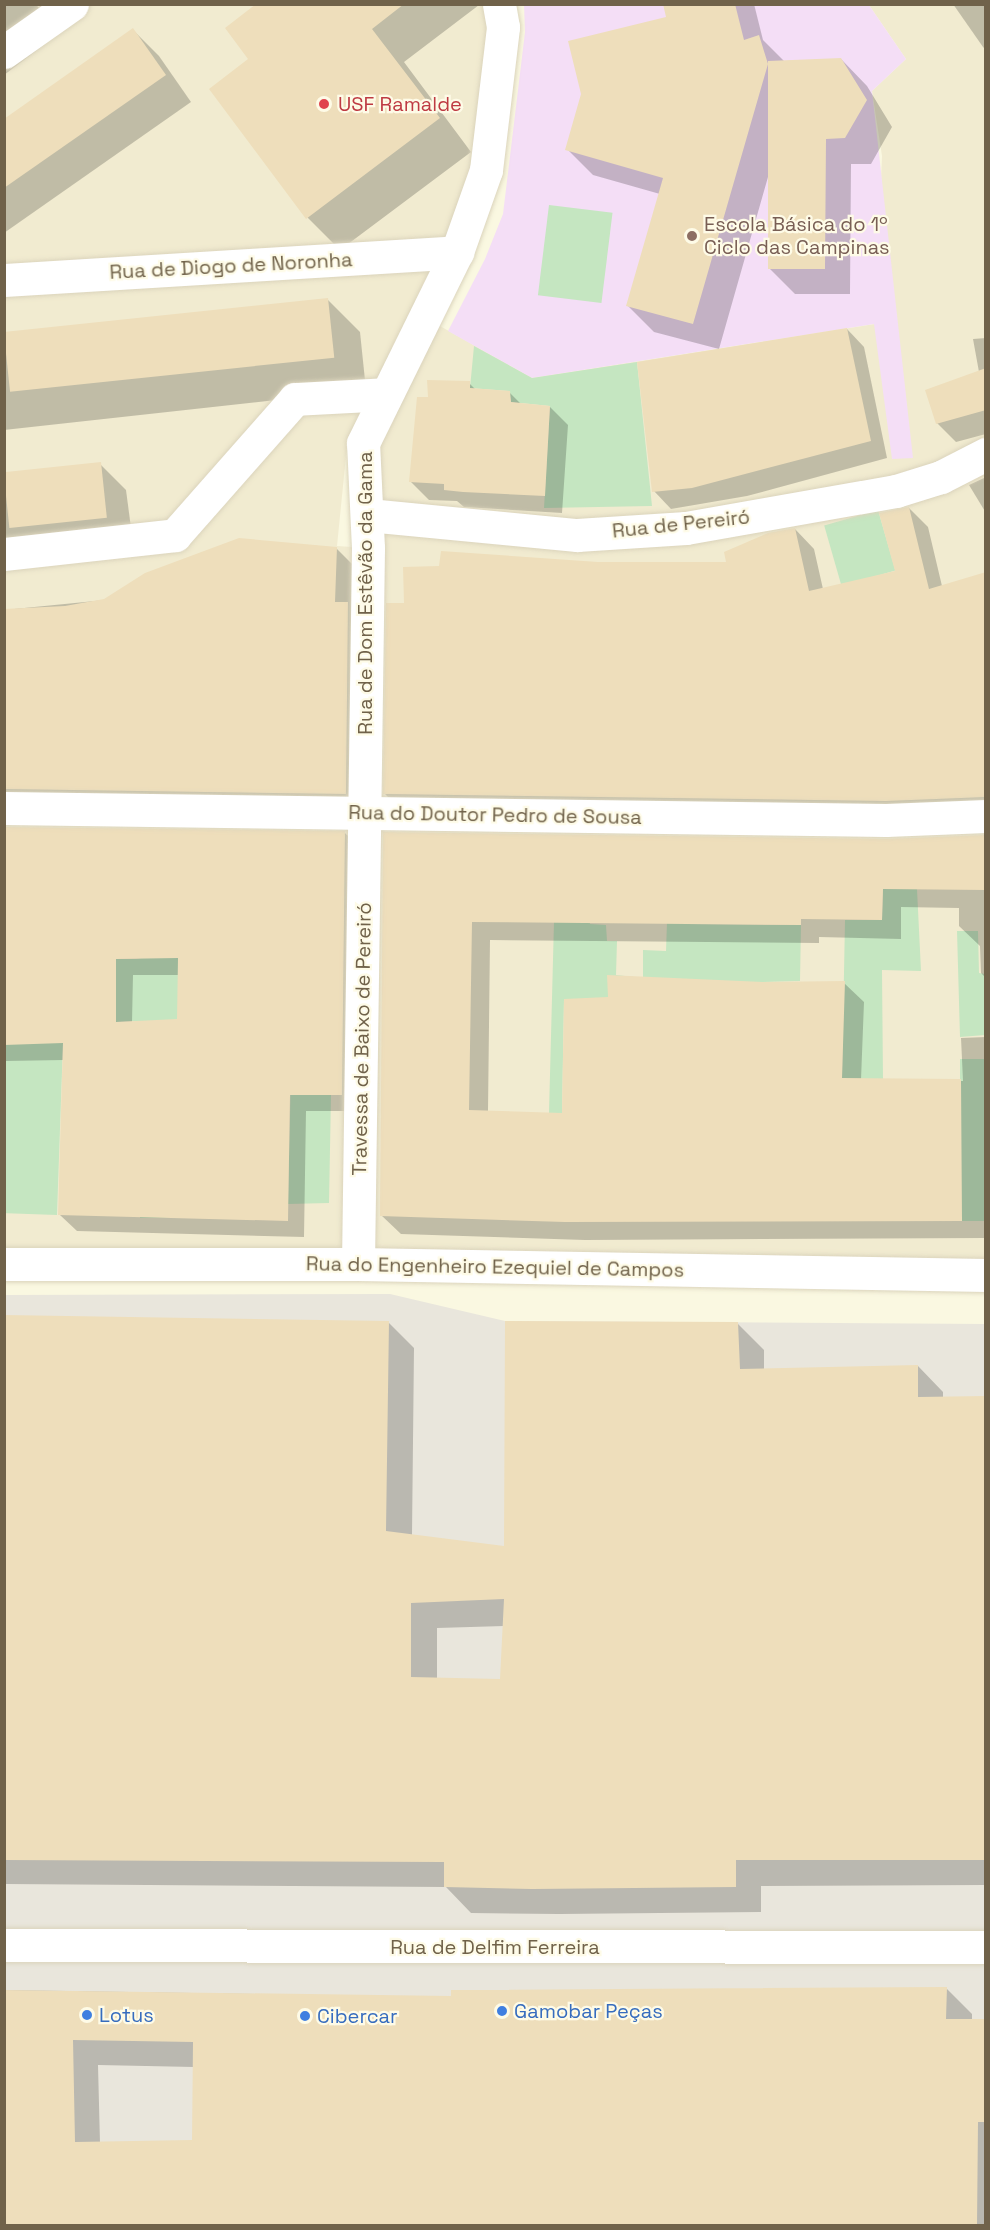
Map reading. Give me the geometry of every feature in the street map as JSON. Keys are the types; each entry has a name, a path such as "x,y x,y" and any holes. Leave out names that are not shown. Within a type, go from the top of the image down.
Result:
{"street":[{"path":"4,52 72,4"},
{"name":"Rua de Dom Estêvão da Gama","path":"366,813 368,515 363,443 458,252 486,170 503,27 499,4"},
{"name":"Rua de Diogo de Noronha","path":"4,280 458,252"},
{"path":"4,554 175,535 296,399 386,394"},
{"name":"Rua de Pereiró","path":"368,515 577,535 686,528 896,491 941,477 986,454"},
{"name":"Rua do Doutor Pedro de Sousa","path":"4,808 886,820 986,816"},
{"name":"Travessa de Baixo de Pereiró","path":"358,1264 366,813"},
{"name":"Rua do Engenheiro Ezequiel de Campos","path":"4,1264 358,1264 986,1275"},
{"name":"Rua de Delfim Ferreira","path":"4,1945 986,1947"}],"shaded area":[{"path":"5,5 507,5 494,187 412,308 347,446 337,546 367,548 362,469 424,317 532,378 875,324 882,156 872,91 906,59 869,5 985,5 985,1275 5,1264"},
{"name":"Escola Básica do 1º Ciclo das Campinas","path":"524,5 869,5 906,59 872,91 913,458 892,459 874,324 532,378 448,331 485,259 503,214 525,32"},
{"path":"390,1294 505,1321 985,1324 985,2225 5,2225 4,1295"}],"green space":[{"path":"549,205 613,213 601,303 538,295"},
{"path":"474,346 532,378 637,362 652,506 544,508 550,406 511,402 509,391 470,388"},
{"path":"878,510 895,571 842,586 824,525"},
{"path":"883,889 917,889 921,971 882,970 883,1080 842,1079 845,920 882,920"},
{"path":"668,893 683,896 683,924 801,925 800,981 763,982 679,1010 564,999 562,1113 549,1113 554,921 589,918 590,924 606,925 607,941 617,941 616,975 643,978 643,950 666,951"},
{"path":"957,931 978,931 979,973 985,974 985,1035 960,1037"},
{"path":"178,951 178,1218 140,1218 138,1021 116,1022 116,1001 98,959 136,959"},
{"path":"292,1027 331,1095 329,1203 288,1204"},
{"path":"4,1041 63,1043 57,1215 4,1213"},
{"path":"960,1059 985,1059 985,1221 960,1221"}],"building":[{"name":"USF Ramalde","path":"256,4 404,4 372,29 440,118 306,219 209,89 248,59 225,28"},
{"path":"663,4 735,4 744,40 759,35 768,64 693,324 626,306 663,178 565,150 581,94 568,41 666,17"},
{"path":"133,28 166,75 4,188 4,119"},
{"path":"841,58 867,100 845,138 826,139 825,269 768,269 768,61"},
{"path":"328,298 334,358 10,392 4,332"},
{"path":"847,328 871,441 692,488 652,492 637,362"},
{"path":"986,368 986,410 936,424 925,390"},
{"path":"427,380 470,381 470,388 510,391 511,402 550,406 545,496 463,492 444,490 444,484 409,482 417,397 428,397"},
{"path":"101,462 107,518 9,528 4,472"},
{"path":"909,507 929,589 986,572 986,797 886,801 383,794 386,603 404,603 403,567 439,566 441,551 598,562 726,562 724,552 768,533 795,528 809,591 895,571 879,513"},
{"path":"239,538 337,547 335,602 348,602 346,794 4,789 4,609 65,606 104,599 145,573"},
{"path":"4,827 345,831 342,1095 290,1095 288,1221 58,1215 63,1043 4,1045","holes":["178,958 177,1019 116,1022 116,959"]},
{"path":"383,832 886,839 986,835 986,890 883,889 882,920 801,919 801,925 472,922 469,1110 562,1113 564,999 608,997 607,975 763,982 845,981 842,1078 961,1079 962,1221 565,1222 380,1216"},
{"path":"4,1315 389,1321 386,1531 504,1546 505,1321 738,1322 740,1369 918,1365 918,1397 986,1396 986,1860 736,1860 736,1887 532,1889 444,1887 444,1862 4,1860","holes":["504,1599 500,1679 411,1677 411,1603"]},
{"path":"947,1987 946,2019 986,2019 986,2122 978,2122 977,2226 4,2226 4,1990 451,1996 451,1990","holes":["73,2040 193,2042 192,2140 75,2142"]}],"place":[{"name":"USF Ramalde","path":"324,104"},
{"name":"Escola Básica do 1º Ciclo das Campinas","path":"692,236"},
{"name":"Gamobar Peças","path":"502,2011"},
{"name":"Lotus","path":"87,2015"},
{"name":"Cibercar","path":"305,2016"}]}
